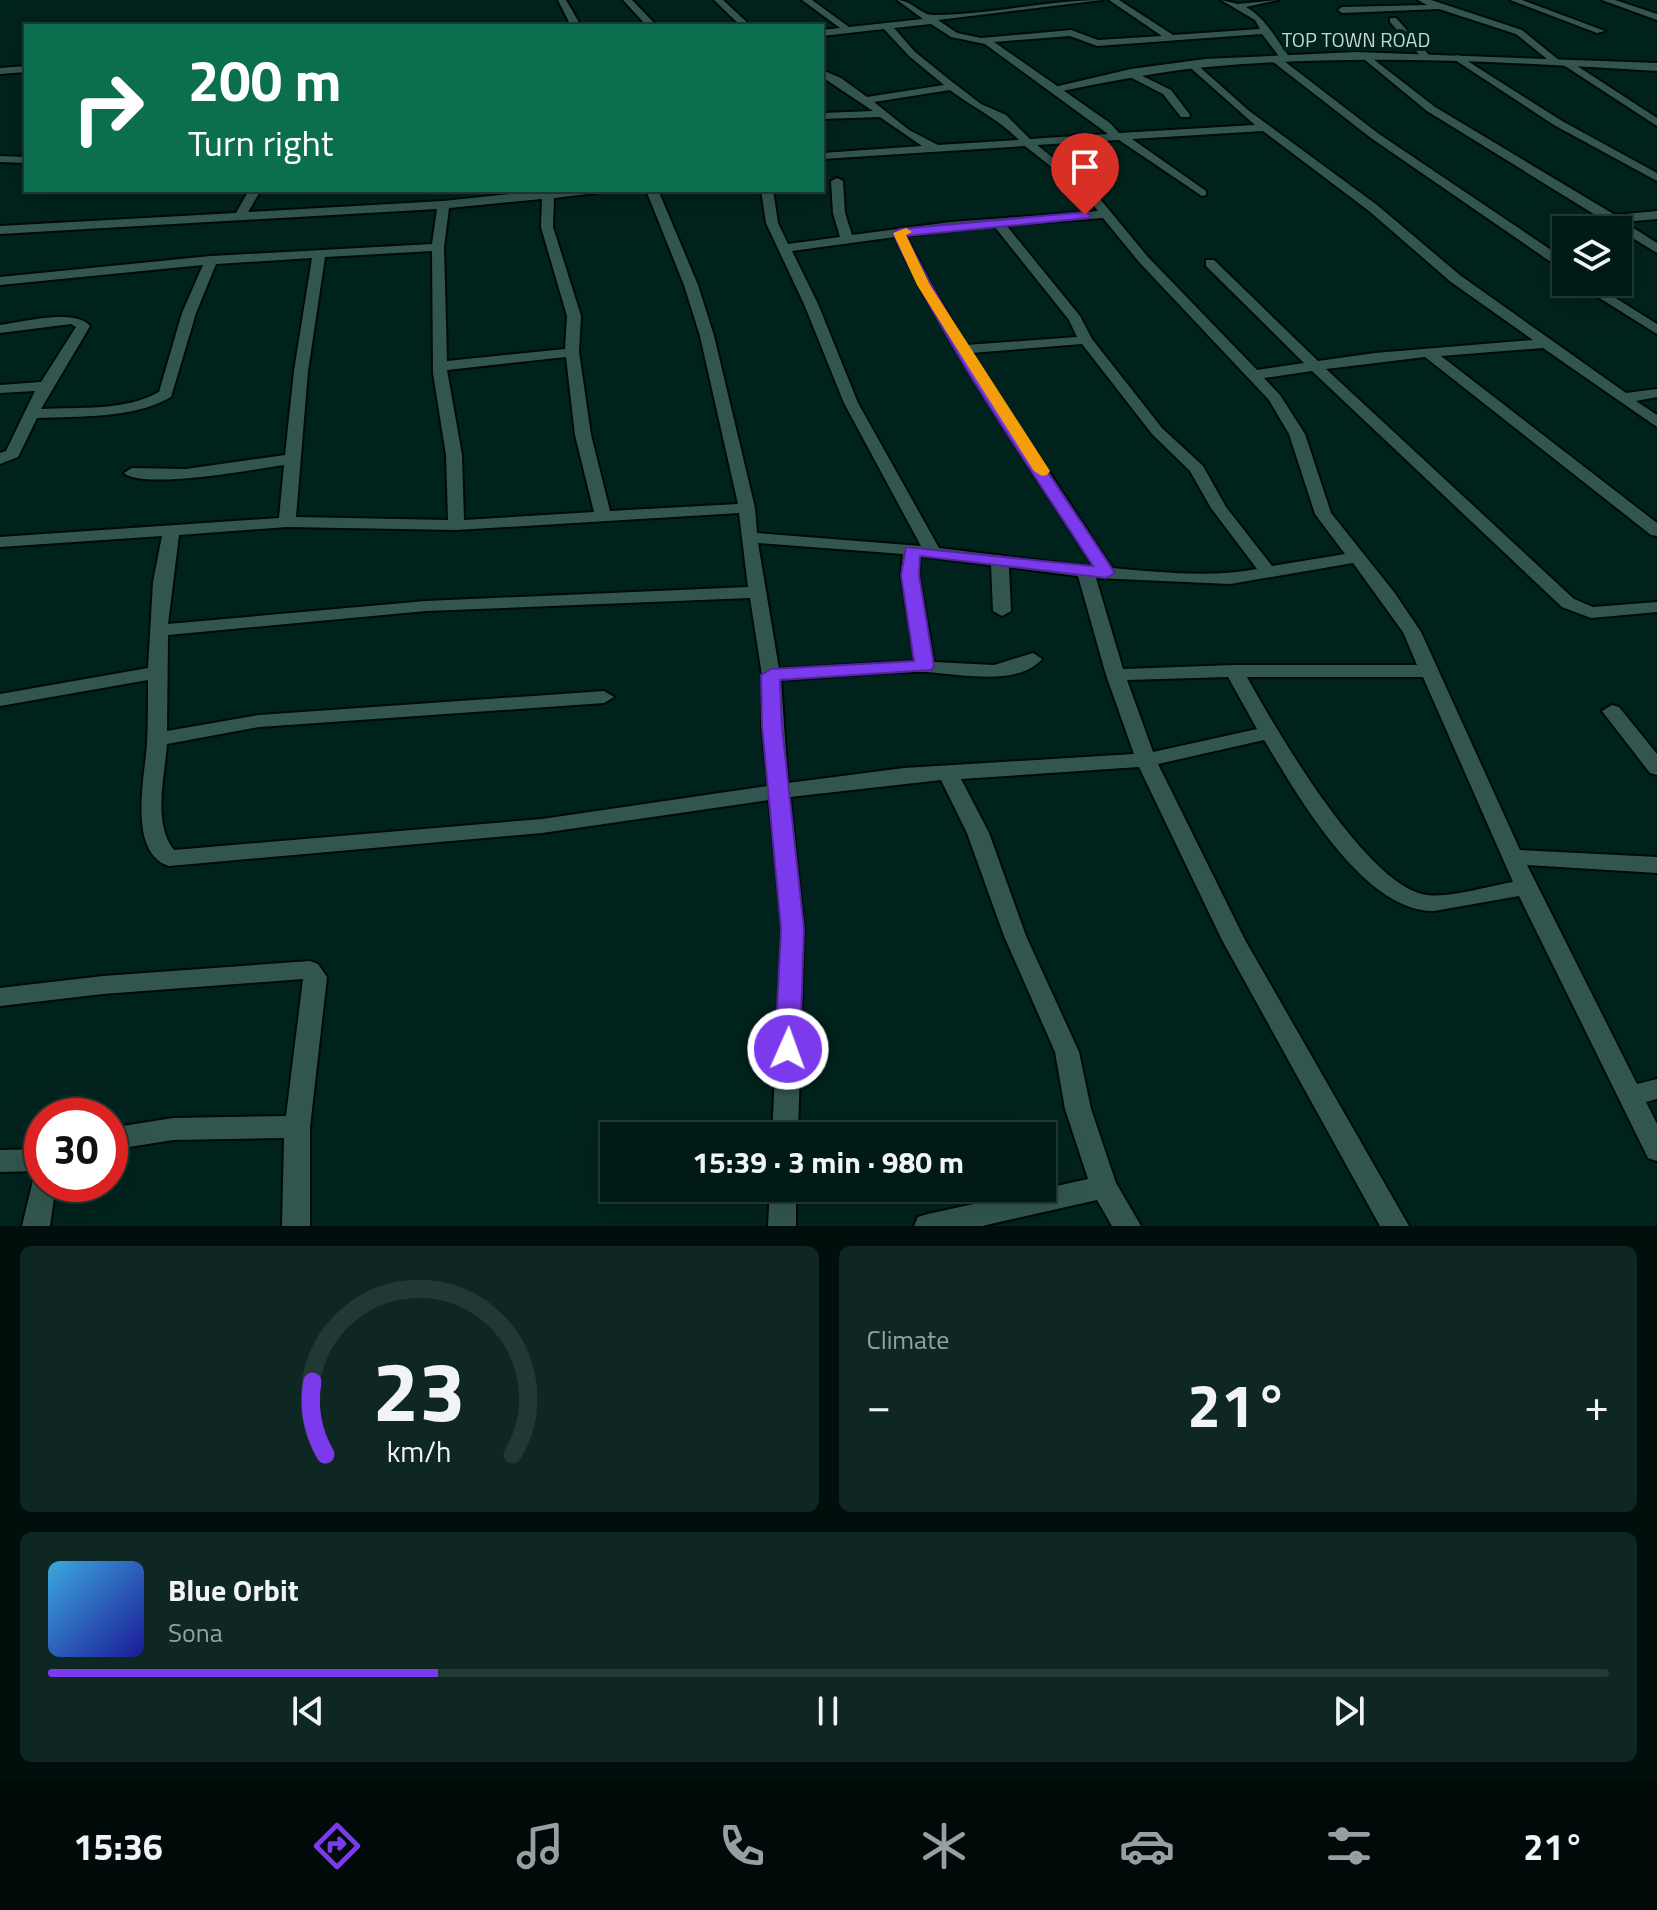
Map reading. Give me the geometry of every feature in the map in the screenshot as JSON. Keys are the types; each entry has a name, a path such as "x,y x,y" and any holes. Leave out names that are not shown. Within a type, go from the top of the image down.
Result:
{"street":[{"path":"562,0 575,24"},
{"path":"718,0 744,24"},
{"path":"806,0 845,28"},
{"path":"901,0 960,38 984,40 1071,33 1090,42 1265,31"},
{"path":"824,33 1098,0"},
{"path":"1113,0 1170,37"},
{"path":"1225,0 1259,18 1281,59 1375,136 1552,256"},
{"path":"1239,6 1274,0"},
{"path":"1422,0 1519,32 1560,62 1657,123"},
{"path":"1514,0 1600,31"},
{"path":"1606,0 1657,17"},
{"path":"629,2 642,2"},
{"path":"629,2 650,24"},
{"path":"1342,10 1442,7"},
{"path":"1393,20 1427,58"},
{"path":"886,25 912,54 952,87 977,106 1002,117 1030,145 1087,190 1143,259 1255,375 1289,418 1309,466 1318,505 1412,632 1526,887 1657,1150"},
{"path":"984,40 1057,88 1114,132 1116,137 1202,193"},
{"path":"1368,58 1431,109 1610,216"},
{"path":"1458,58 1558,123 1657,178"},
{"name":"TOP TOWN ROAD","path":"1057,88 1190,63 1281,59 1458,58 1657,67"},
{"path":"1190,63 1264,128 1373,208 1456,279 1657,422"},
{"path":"0,71 24,69"},
{"path":"1129,73 1167,92 1185,115"},
{"path":"824,74 838,79 917,140 938,149"},
{"path":"866,100 952,87"},
{"path":"824,116 884,114"},
{"path":"824,156 1264,128"},
{"path":"0,159 24,160"},
{"path":"1637,167 1657,165"},
{"path":"837,181 839,213 847,239"},
{"path":"241,215 254,192"},
{"path":"0,230 443,205 561,192"},
{"path":"653,192 691,285 707,336 747,508 771,675 772,726 793,929 786,1122"},
{"path":"767,192 772,223 811,304 851,403 933,553"},
{"path":"548,194 547,227 574,316 572,352 583,435 603,517"},
{"path":"443,205 438,247 440,381 454,455 456,525"},
{"path":"783,248 899,233 1107,214"},
{"path":"1632,217 1657,215"},
{"path":"998,223 1075,319 1086,340 1157,431 1197,469 1219,508 1267,571"},
{"path":"1632,231 1657,249"},
{"path":"899,233 924,285 962,350 1106,573"},
{"path":"0,281 211,260 438,247"},
{"path":"287,522 301,371 319,255"},
{"path":"31,414 118,407 160,400 166,394 189,313 211,260"},
{"path":"1210,263 1315,367 1568,603 1591,613 1657,607"},
{"path":"1603,296 1657,330"},
{"path":"0,329 71,320 83,323 63,361 45,386 12,454 0,459"},
{"path":"962,350 1086,340"},
{"path":"1255,375 1428,353 1548,343"},
{"path":"442,366 572,352"},
{"path":"1428,353 1657,531"},
{"path":"0,389 45,386"},
{"path":"1624,398 1657,393"},
{"path":"132,473 177,474 293,459"},
{"path":"0,542 287,522 456,525 747,508"},
{"path":"171,531 161,588 155,673 157,739 154,835 169,858 542,826 890,777 1146,760 1269,733"},
{"path":"749,537 912,550 1085,572 1206,579 1230,579 1355,557"},
{"path":"912,550 910,575 925,666"},
{"path":"1000,563 1002,611"},
{"path":"1085,572 1115,675 1146,760 1228,932 1395,1226"},
{"path":"160,630 426,606 757,592"},
{"path":"771,675 925,666 948,671 981,671 1021,665 1033,659"},
{"path":"1115,675 1234,671 1428,671"},
{"path":"1234,671 1297,778 1372,876 1394,893 1421,903 1526,887"},
{"path":"0,700 155,673"},
{"path":"157,739 259,721 604,697"},
{"path":"1612,711 1657,768"},
{"path":"948,774 978,833 1015,936 1067,1052 1078,1109 1104,1187 1127,1226"},
{"path":"1514,857 1657,865"},
{"path":"0,997 103,985 310,970 315,977 297,1127 296,1226"},
{"path":"1629,1097 1657,1089"},
{"path":"128,1136 173,1129 297,1127"},
{"path":"0,1161 24,1160"},
{"path":"928,1226 1104,1187"},
{"path":"36,1226 40,1202"},
{"path":"782,1226 783,1202"}],"slow traffic":[{"path":"906,232 899,233 924,285 962,350 1042,471"}],"route":[{"path":"788,1049 793,929 772,726 771,675 925,666 910,575 912,550 1000,563 1106,573 962,350 924,285 899,233 1085,215"}]}
